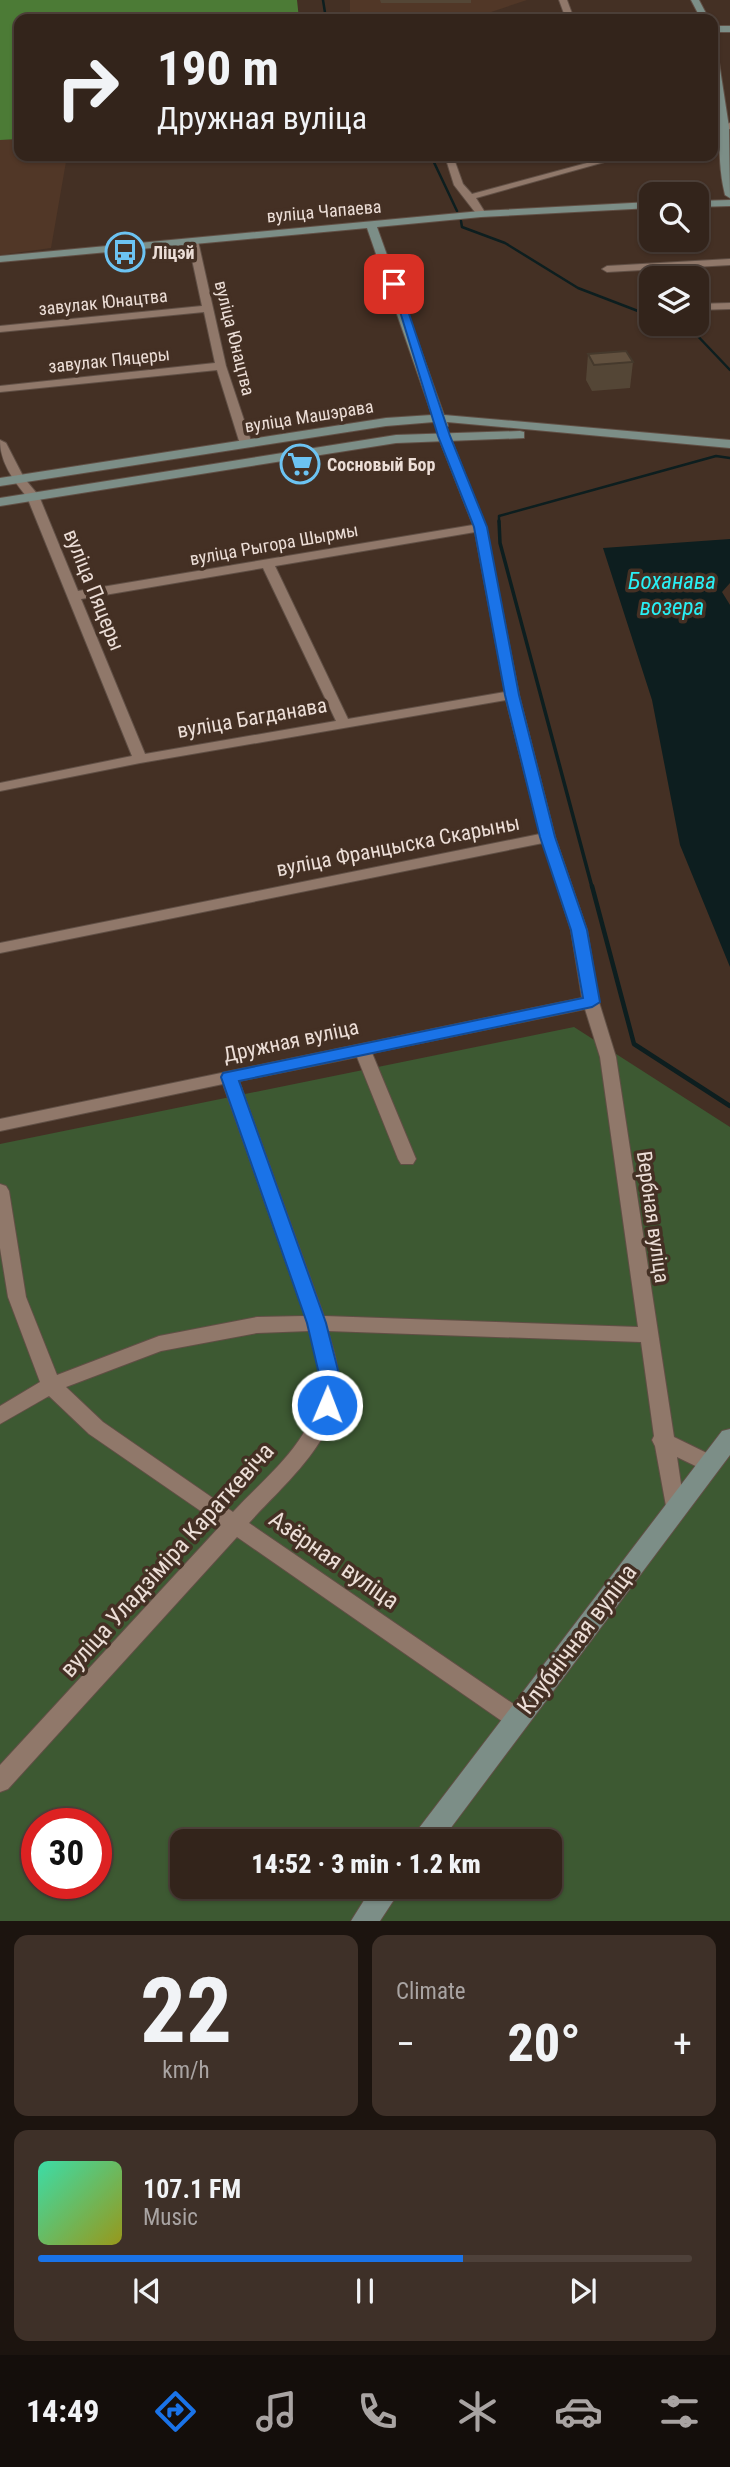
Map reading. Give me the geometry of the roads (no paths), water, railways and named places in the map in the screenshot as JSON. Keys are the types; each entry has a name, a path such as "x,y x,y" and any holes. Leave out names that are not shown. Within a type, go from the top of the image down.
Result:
{"street":[{"path":"718,77 727,127 723,141 723,167 730,195"},
{"path":"718,140 723,141"},
{"path":"451,161 459,185 481,214"},
{"path":"470,197 603,161"},
{"path":"709,204 730,203"},
{"name":"вуліца Чапаева","path":"0,259 481,214 639,206"},
{"name":"вуліца Францыска Скарыны","path":"0,948 548,837 512,695 481,527 444,436 371,225"},
{"name":"вуліца Юнацтва","path":"193,241 221,366 246,444"},
{"path":"607,269 730,262"},
{"path":"709,307 730,306"},
{"name":"завулак Юнацтва","path":"0,329 209,309"},
{"name":"завулак Пяцеры","path":"0,389 221,366"},
{"name":"вуліца Машэрава","path":"0,482 386,422 439,418 730,444"},
{"name":"вуліца Машэрава","path":"0,502 396,439 444,436 625,435"},
{"name":"вуліца Пяцеры","path":"0,443 19,479 33,496 140,759"},
{"name":"вуліца Рыгора Шырмы","path":"74,596 481,527"},
{"path":"267,562 344,724"},
{"name":"вуліца Багданава","path":"0,787 140,759 512,695"},
{"name":"Вербная вуліца","path":"548,837 579,930 592,1002 608,1057 646,1335 675,1511"},
{"name":"Дружная вуліца","path":"0,1125 592,1002"},
{"path":"362,1049 407,1159"},
{"name":"вуліца Уладзіміра Караткевіча","path":"4,1769 237,1525 312,1440 327,1405 329,1374 317,1323 229,1077"},
{"name":"Азёрная вуліца","path":"0,1191 17,1297 51,1385 96,1428 517,1719"},
{"path":"0,1416 51,1385 159,1345 257,1325 317,1323 646,1335"},
{"name":"Клубнічная вуліца","path":"434,1829 730,1438"},
{"path":"662,1440 710,1464"},
{"path":"364,1921 380,1899"}],"water":[{"name":"Боханава возера","path":"730,539 730,583 722,592 730,605 730,967 680,845 652,700 603,548"}],"waterway":[{"path":"323,0 325,14"},
{"path":"433,161 457,211"},
{"path":"461,221 462,227 505,243 578,288 639,311"},
{"path":"698,336 730,370"},
{"path":"499,521 499,516 716,456 730,458"},
{"path":"499,521 500,543 592,887"},
{"path":"592,886 634,1044 730,1106"}],"place":[{"name":"Ліцэй","path":"125,252"},
{"name":"Сосновый Бор","path":"300,464"}]}
